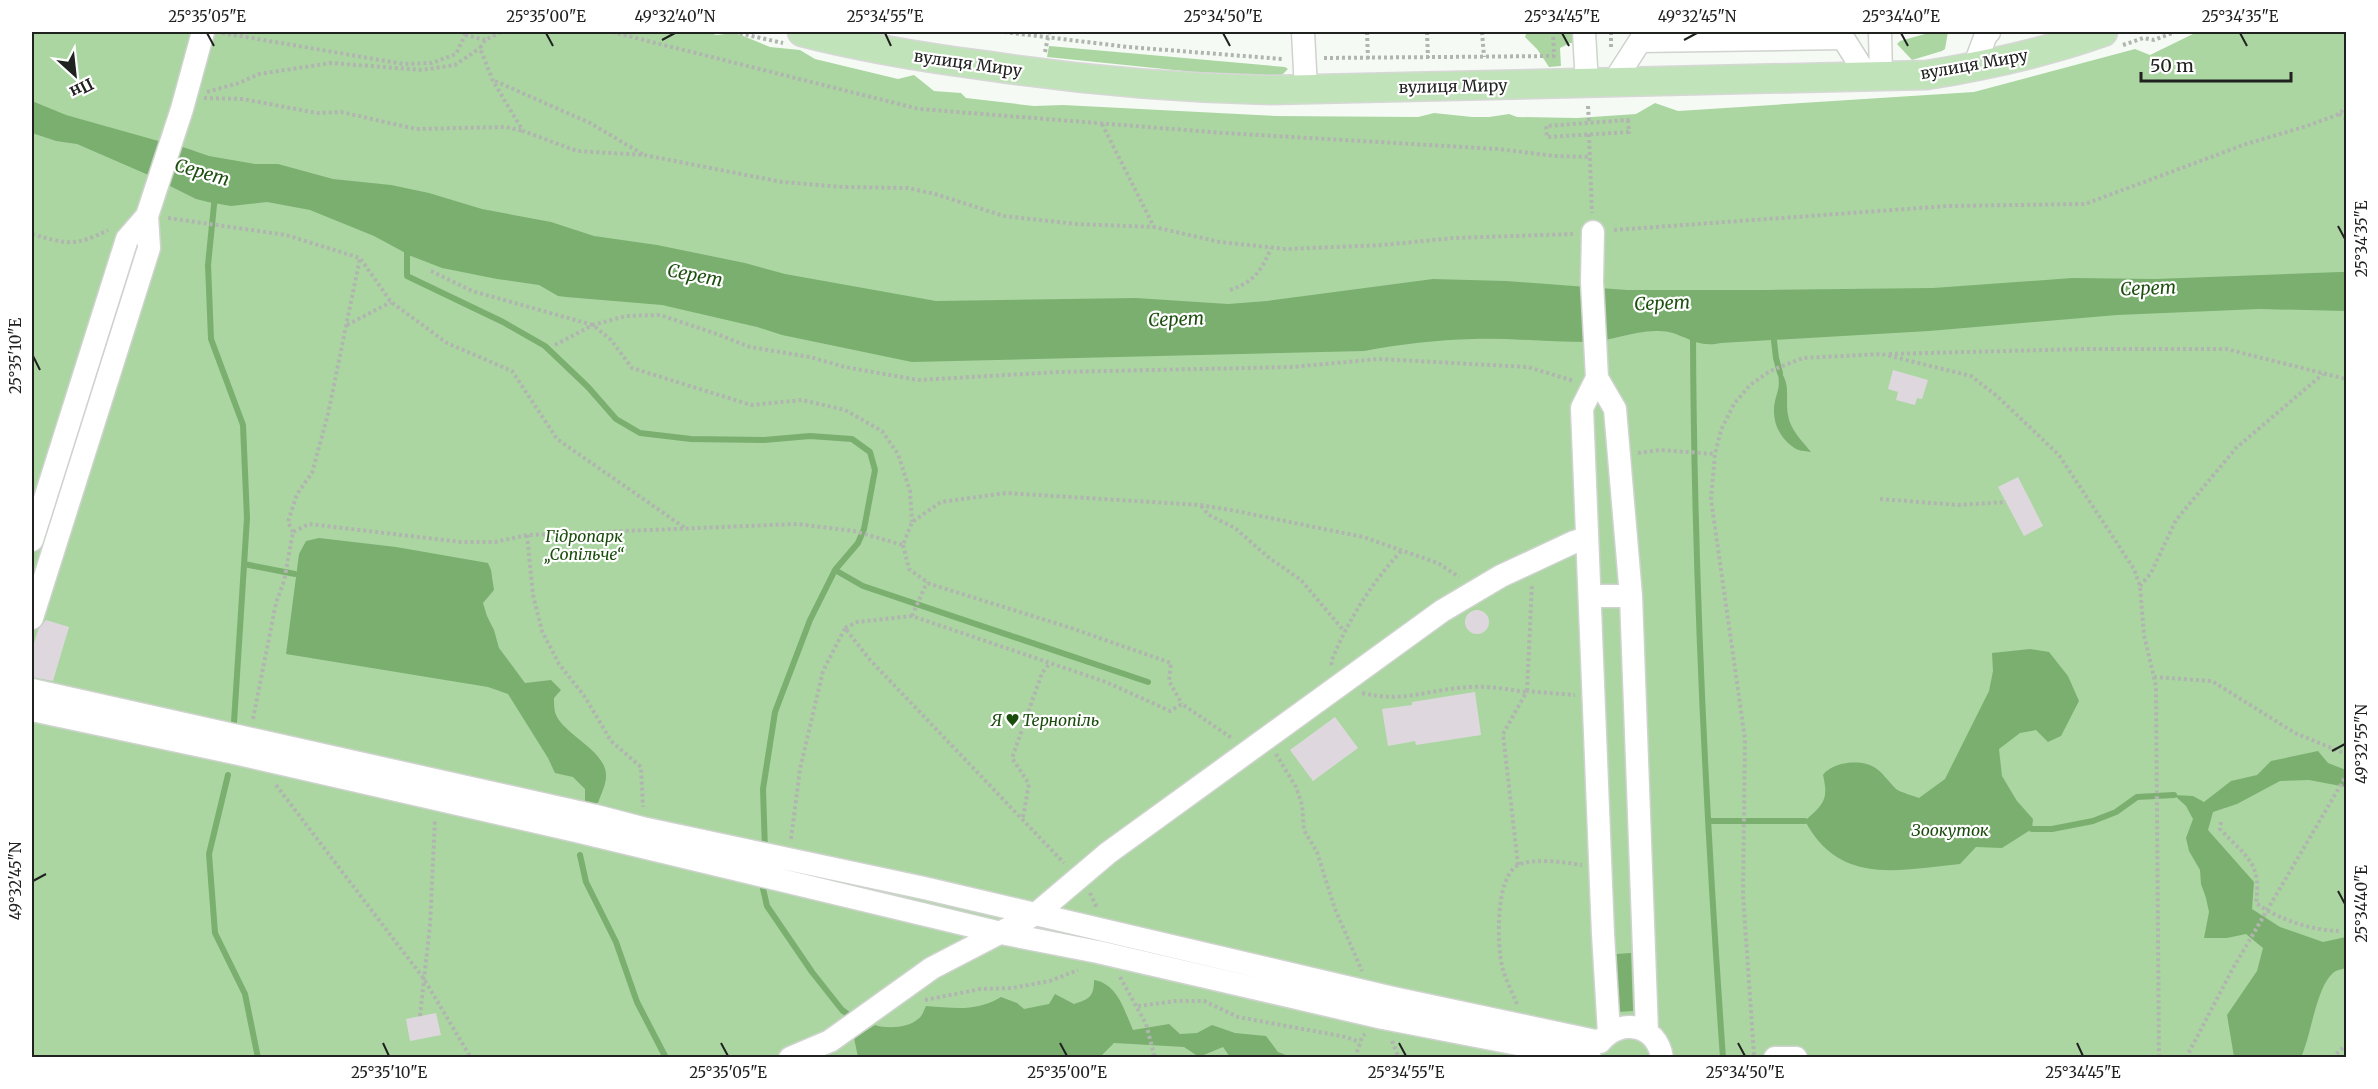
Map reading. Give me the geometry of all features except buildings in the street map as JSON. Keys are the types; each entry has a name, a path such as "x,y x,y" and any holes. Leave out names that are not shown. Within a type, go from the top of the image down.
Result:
{"main road":[{"name":"вулиця Миру","path":"802,32 843,36 940,60 1066,77 1190,88 1306,89 1927,75 2048,51 2103,32"}],"street":[{"path":"32,618 149,248 149,210 184,103 212,32"},
{"path":"1303,32 1306,89"},
{"path":"1584,32 1600,83 1640,41 1843,38 1874,76"},
{"path":"1874,76 1880,32"},
{"path":"1974,67 1987,32 1989,32"},
{"path":"32,540 127,239 149,210"},
{"path":"1593,232 1592,282 1598,378 1614,409 1620,454 1631,596 1647,1032"},
{"path":"1598,378 1582,408 1603,934 1599,1047"},
{"path":"1585,456 1620,454"},
{"path":"790,1058 830,1041 932,968 1036,914 1108,854 1442,611 1501,576 1587,538"},
{"path":"1590,596 1631,596"},
{"path":"32,690 435,800 613,830 642,828 1001,933 1098,952 1372,993 1400,1010 1526,1026 1599,1047"},
{"path":"1595,697 1634,697"},
{"path":"32,710 250,750 787,869 1036,914 1103,929 1211,968 1400,1010 1599,1047"},
{"path":"1600,827 1638,828"},
{"path":"1098,952 1103,929"},
{"path":"1603,934 1643,934"},
{"path":"1599,1047 1623,1026 1633,1026 1647,1032 1656,1040 1662,1058"},
{"path":"1775,1058 1796,1058"}],"path":[{"path":"212,32 404,64 432,63 456,54 465,33 485,40"},
{"path":"184,103 259,74 332,63 422,70 455,65 480,48 485,40 501,32"},
{"path":"612,32 919,109 1102,124 1590,157"},
{"path":"1047,38 1049,32"},
{"path":"1367,32 1368,58"},
{"path":"1426,32 1428,58"},
{"path":"1482,32 1484,57"},
{"path":"480,48 493,81 524,131"},
{"path":"493,81 590,123 644,155"},
{"path":"184,103 243,99 317,113 341,112 416,129 506,127 524,131 577,151 644,155 782,182 844,187 908,188 1004,216 1076,224 1154,227 1220,242 1286,249 1382,245 1454,238 1542,236 1948,207 2085,204 2246,144 2339,114 2346,107"},
{"path":"2339,114 2346,119"},
{"path":"1628,120 1629,132 1589,134 1547,137 1546,126 1628,120"},
{"path":"1102,124 1154,227"},
{"path":"1589,134 1593,232"},
{"path":"149,210 286,235 360,258 391,302 447,343 512,371 557,439 686,528"},
{"path":"32,234 71,244 93,238 117,226"},
{"path":"1230,290 1252,281 1271,248"},
{"path":"360,258 328,414 312,473 297,494 288,522 293,532 284,581 276,603 250,750 424,979 471,1058"},
{"path":"431,271 472,291 593,325 611,340 632,368 751,405 802,400 845,410 882,431 898,454 910,491 912,522 903,544 909,569 927,582 1172,663 1169,681 1182,705 1227,733 1247,752"},
{"path":"346,326 391,302"},
{"path":"555,345 593,325 626,316 660,315 750,347 918,380 1059,372 1292,367 1379,359 1528,367 1585,384 1598,378"},
{"path":"1754,1058 1743,894 1745,739 1711,499 1715,454 1721,430 1734,404 1750,385 1774,369 1803,358 2084,349 2226,349 2346,379"},
{"path":"1882,354 1971,376 1996,396 2059,455 2134,569 2140,586 2144,635 2156,686 2159,1058"},
{"path":"512,371 517,368"},
{"path":"2140,586 2151,573 2176,520 2236,448 2324,374"},
{"path":"1644,452 1715,454"},
{"path":"912,522 941,502 1006,493 1200,505 1363,537 1403,549 1438,563 1458,575 1473,593"},
{"path":"1880,499 1958,505 2006,502"},
{"path":"1200,505 1209,515 1235,528 1268,557 1301,580 1344,631"},
{"path":"293,532 309,524 461,542 495,542 527,535 797,524 854,531 903,544"},
{"path":"527,535 533,595 542,631 559,664 585,697 610,741 641,767 644,801 642,828"},
{"path":"1403,549 1384,569 1344,631 1331,662 1339,685 1385,698 1413,697 1474,687 1595,697"},
{"path":"1518,865 1503,734 1527,692 1531,652 1530,603 1534,561"},
{"path":"912,616 927,582"},
{"path":"787,869 800,769 823,671 844,628 857,621 912,616 1106,682 1170,711 1182,705"},
{"path":"844,628 870,660 1023,818 1052,852 1080,877 1095,900 1103,929"},
{"path":"1023,818 1029,784 1012,758 1042,673 1050,663"},
{"path":"2154,678 2212,681 2295,734 2346,754"},
{"path":"1265,739 1279,757 1285,773 1296,788 1302,805 1304,830 1317,852 1335,909 1372,993"},
{"path":"2186,1058 2232,969 2268,912 2346,776"},
{"path":"420,1017 430,925 435,800"},
{"path":"2221,822 2220,829 2254,865 2259,883 2256,903 2268,912 2321,930 2339,931"},
{"path":"1526,1026 1502,965 1499,900 1506,879 1518,865 1545,861 1600,867"},
{"path":"919,1003 980,989 1012,988 1050,981 1076,971 1092,960 1098,952 1110,963 1138,1006 1146,1023 1155,1058"},
{"path":"1138,1006 1176,1001 1204,1001 1238,1017 1279,1023 1360,1042"},
{"path":"2332,1058 2346,1045"}],"green space":[{"name":"Гідропарк „Сопільче“","path":"32,32 704,32 717,35 734,33 770,47 800,50 815,59 898,79 914,75 934,91 961,93 966,98 1034,106 1063,105 1276,116 1418,117 1434,113 1472,117 1509,114 1517,117 1577,118 1636,114 1655,103 1678,111 1974,92 2135,49 2150,55 2197,32 2346,32 2346,1057 32,1057"},
{"path":"1527,32 1586,32 1577,43 1570,43 1560,48 1561,66 1549,67 1537,49 1525,37"},
{"path":"1932,32 1948,32 1945,49 1942,51 1912,60 1897,44 1900,41"},
{"path":"1049,46 1288,69 1280,77 1213,74 1047,57"}],"water":[{"path":"32,101 66,115 162,142 153,177 77,144 56,141 32,133"},
{"name":"Серет","path":"180,146 209,156 255,164 278,164 333,179 391,185 429,193 482,209 551,222 594,236 657,245 745,263 785,274 936,301 1136,298 1228,304 1433,279 1506,281 1627,290 1765,290 1933,288 2072,278 2156,279 2346,272 2346,311 2259,309 2117,315 1929,331 1711,344 1695,342 1667,332 1650,331 1587,342 1473,339 1418,343 1364,351 912,362 782,335 662,305 558,296 539,285 442,268 411,256 374,236 310,210 267,202 231,206 196,199 166,184"},
{"path":"1781,372 1787,388 1789,420 1797,435 1811,452 1801,451 1788,443 1777,427 1774,407 1779,385 1778,374"},
{"path":"319,538 396,547 488,563 494,590 483,603 499,648 525,683 551,680 561,690 554,698 555,712 559,720 592,750 604,767 606,779 598,803 585,804 585,789 573,777 555,773 508,694 488,687 286,654 299,554 306,541"},
{"path":"2030,649 2049,652 2068,676 2079,701 2061,736 2048,742 2036,730 2020,733 1999,749 2002,776 2017,801 2033,819 2032,829 2002,848 1976,847 1960,864 1915,869 1872,869 1853,865 1835,856 1819,842 1805,821 1823,801 1825,791 1823,775 1827,771 1845,763 1866,764 1879,771 1896,789 1919,798 1945,779 1989,691 1993,671 1992,653"},
{"path":"2318,751 2328,763 2346,770 2346,787 2309,780 2280,781 2237,804 2213,812 2208,830 2254,882 2252,909 2280,927 2323,942 2346,937 2346,968 2333,973 2322,989 2301,1057 2234,1057 2227,1015 2257,971 2263,948 2246,934 2227,938 2204,938 2209,912 2201,884 2200,870 2189,851 2186,838 2193,819 2186,806 2174,795 2193,796 2204,802 2231,781 2257,775 2271,761"},
{"path":"1631,953 1633,1011 1618,1012 1616,954"},
{"path":"1094,980 1102,982 1115,992 1133,1030 1169,1024 1180,1034 1197,1033 1212,1025 1235,1033 1266,1036 1278,1052 1291,1057 1230,1057 1223,1047 1199,1057 1184,1047 1114,1043 1100,1057 858,1057 854,1038 875,1025 891,1027 914,1022 922,1015 926,1006 974,1007 1001,997 1017,1003 1024,1009 1049,1004 1055,994 1074,1004 1092,994"}],"waterway":[{"name":"Серет","path":"215,195 208,265 211,339 243,425 247,518 234,722"},
{"path":"407,247 407,276 503,322 545,346 588,387 616,419 640,433 691,439 764,440 810,436 852,439 870,452 875,470 864,529 858,543 835,570 810,620 775,712 763,789 765,850"},
{"path":"1773,332 1780,373"},
{"path":"1693,336 1702,697 1723,1058"},
{"path":"244,564 295,574"},
{"path":"835,570 863,586 1148,682"},
{"path":"228,775 209,854 215,933 245,994 258,1058"},
{"path":"2032,829 2052,829 2093,821 2116,812 2137,797 2174,795"},
{"path":"1708,821 1805,821"},
{"path":"580,855 586,882 616,942 637,1002 666,1058"},
{"path":"761,880 767,906 812,972 842,1010 850,1016"}],"park label":[{"name":"Я ♥ Тернопіль","path":"1045,720"},
{"name":"Зоокуток","path":"1950,830"}]}
